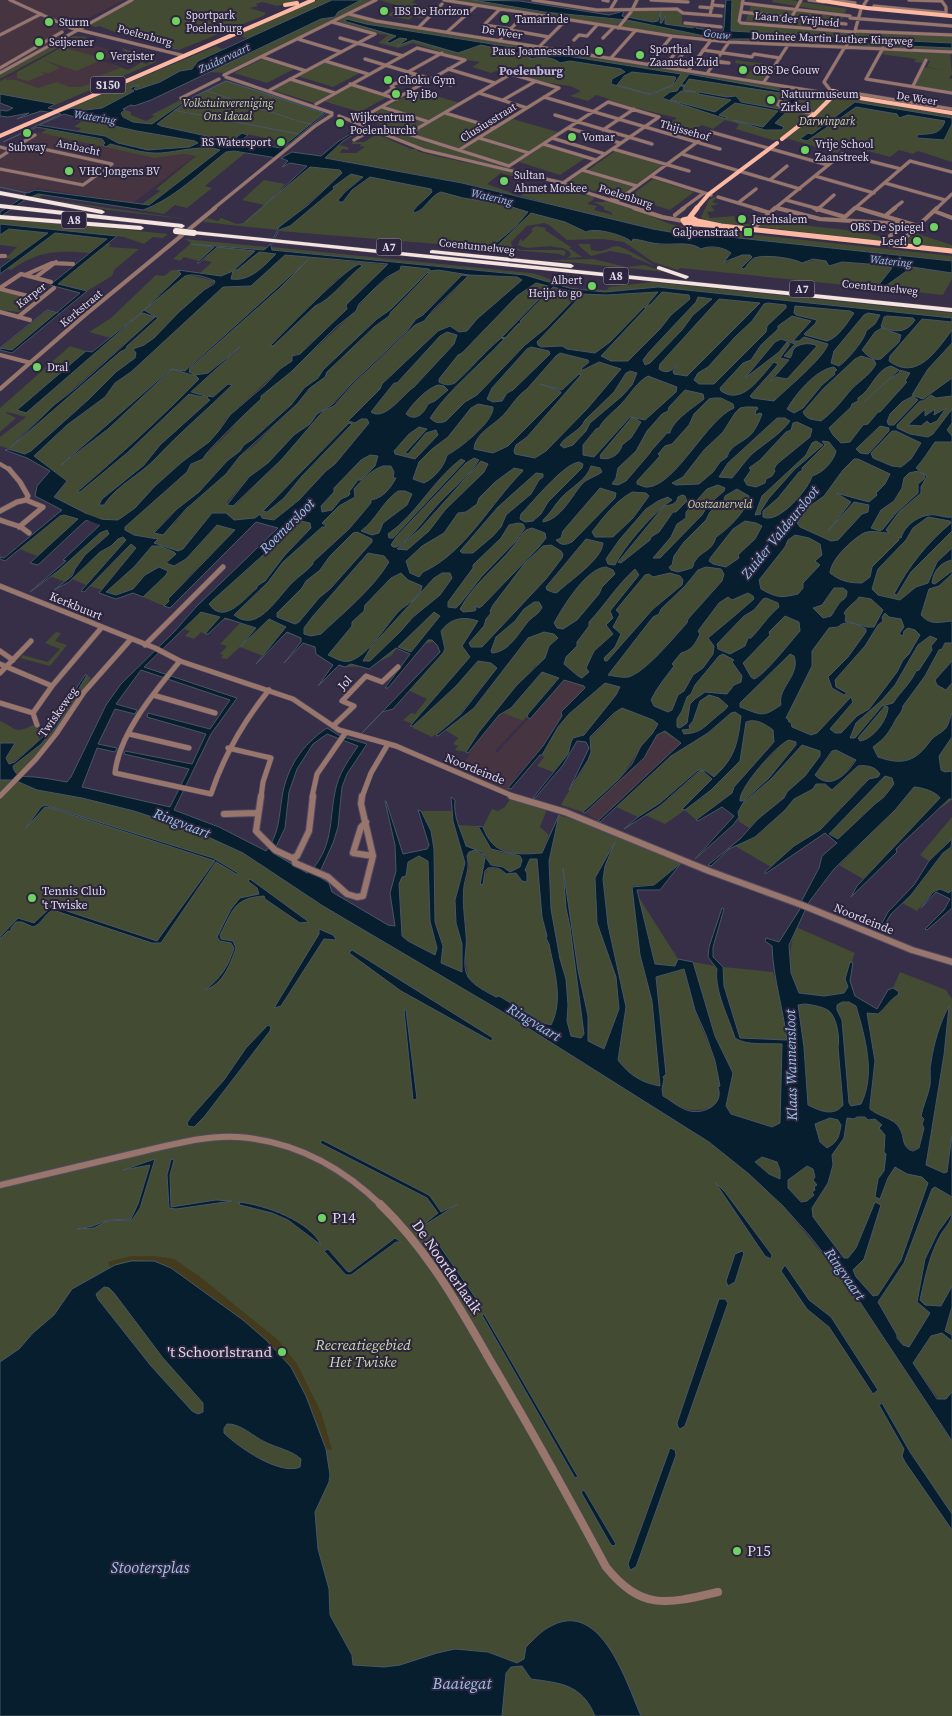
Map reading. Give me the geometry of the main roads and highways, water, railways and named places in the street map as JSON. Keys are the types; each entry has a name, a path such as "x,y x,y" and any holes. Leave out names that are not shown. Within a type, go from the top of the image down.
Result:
{"highway":[{"name":"A8","path":"0,193 130,217 152,223"},
{"name":"Coentunnelweg","path":"3,210 14,208 200,228 269,238 277,242 952,310"},
{"name":"Coentunnelweg","path":"3,210 176,232 269,238 282,236 952,304"},
{"name":"A8","path":"0,218 140,228"},
{"name":"A8","path":"414,256 447,263 539,273"},
{"path":"530,262 563,259"},
{"path":"660,268 686,277"},
{"name":"A8","path":"621,280 718,289 739,288"}],"main road":[{"name":"S150","path":"0,132 47,112 58,110 304,0"},
{"name":"S150","path":"0,136 181,55 237,34 313,0"},
{"path":"818,0 952,16"},
{"path":"285,5 297,3"},
{"path":"862,6 952,16"},
{"path":"265,17 269,13"},
{"path":"204,47 212,46"},
{"name":"De Weer","path":"694,220 696,211 708,194 815,114 826,104 831,94 880,99 952,113"},
{"path":"694,220 688,224 683,220 694,220 730,227 951,251"}],"water":[{"path":"332,0 361,0 338,12 335,17 321,19 151,100 134,106 131,105 123,109 125,110 121,113 123,117 133,122 152,124 185,101 226,81 187,101 157,124 225,140 233,140 242,133 248,135 243,141 280,148 287,145 277,158 234,151 226,152 176,192 143,210 38,194 26,199 0,217 0,212 22,198 26,193 0,187 28,193 35,190 149,205 220,150 200,148 148,153 110,144 106,147 103,145 105,143 102,139 37,127 3,142 61,114 41,111 17,119 29,113 8,117 0,116 0,110 7,111 13,108 0,103 0,94 55,104 48,108 62,111 72,108 86,110 102,108 134,91 130,88 139,85 134,89 136,90 160,82 180,71 192,69 198,61","holes":["64,114 78,118 76,120 91,121 198,143 189,147 148,150 118,143 105,136 39,125"]},
{"name":"Gouw","path":"473,0 520,1 609,15 624,11 622,16 653,22 658,21 661,11 660,23 662,23 665,16 665,24 693,28 696,26 696,28 720,32 723,31 724,27 726,0 732,0 731,31 952,43 952,48 814,39 719,39 627,20 544,12"},
{"path":"347,19 366,24 681,74 673,83 675,77 632,72 624,76 617,85 650,94 673,85 651,95 611,84 612,79 625,72 621,69 570,61 560,63 546,58 529,59 532,56 481,45 458,53 413,40 397,46 407,39 400,38 390,43 386,42 396,36 344,21"},
{"path":"689,74 804,95 775,123 784,127 782,130 765,130 733,120 763,127 778,111 735,103 719,115 728,118 726,119 662,98 670,92 677,91 680,86 684,86 683,90 696,92 681,91 670,100 715,112 731,100 698,94 699,92 727,97 736,96 741,102 779,109 782,109 793,95 689,79 685,85 681,85"},
{"path":"226,81 326,113 289,144 286,144 324,113"},
{"path":"855,102 952,118 952,124 944,140 917,138 917,135 930,134 937,131 943,126 945,121 908,115 899,118 897,114 856,107 835,122 847,126 832,124 807,141 800,139 808,133 812,134"},
{"path":"362,127 364,128 343,141 325,158 462,183 676,233 711,235 952,261 952,273 912,267 887,285 877,287 892,268 881,265 842,262 829,266 826,261 813,259 802,263 786,258 765,256 754,258 744,269 741,268 752,257 750,255 742,255 724,262 731,253 721,248 708,247 701,249 687,244 658,244 633,239 632,242 609,232 596,230 586,232 565,222 531,213 496,247 493,246 516,226 528,212 502,204 463,198 441,192 433,197 422,209 414,213 415,208 432,192 431,189 370,177 352,190 343,202 339,202 338,200 345,192 363,177 351,174 333,187 334,189 290,226 279,230 271,246 272,250 525,275 569,288 585,290 605,292 658,287 952,318 952,322 922,319 890,356 889,361 899,367 909,368 917,366 933,354 952,330 952,343 928,369 912,395 923,399 952,378 952,396 936,398 931,395 920,401 897,425 897,428 910,434 928,437 933,434 952,409 952,423 947,430 952,436 952,442 935,442 916,468 927,476 921,487 921,493 899,512 886,530 889,533 872,531 862,534 852,541 838,556 830,573 845,581 862,583 870,577 872,567 899,540 898,538 901,538 906,528 915,520 931,515 952,517 952,531 911,572 897,595 894,594 905,574 926,547 951,523 950,521 928,517 913,528 906,540 878,569 872,589 878,595 900,600 916,587 928,583 937,562 952,548 952,560 938,568 932,583 935,584 952,571 952,574 939,586 929,589 921,615 932,622 952,621 952,643 945,643 942,649 939,650 925,676 903,706 888,733 873,747 878,757 895,761 909,760 920,753 933,738 946,728 952,713 952,737 939,756 941,770 945,772 952,771 952,799 949,799 896,849 897,852 851,897 857,886 940,798 928,790 914,787 895,810 834,869 809,902 789,945 791,973 799,993 824,996 844,993 848,987 845,979 850,962 853,963 850,981 855,996 877,1009 888,990 893,988 899,992 878,1014 867,1013 875,1061 870,1109 898,1125 905,1145 909,1150 913,1151 919,1148 924,1128 922,1124 924,1119 921,1116 930,1085 932,1055 940,1026 949,1006 944,1055 926,1165 944,1173 947,1172 952,1135 952,1197 935,1187 932,1189 904,1263 878,1302 897,1338 903,1345 909,1347 930,1313 917,1302 925,1259 938,1232 952,1213 951,1219 933,1251 920,1300 925,1305 941,1306 952,1286 952,1307 945,1331 952,1335 952,1341 942,1333 931,1336 913,1363 937,1399 946,1399 952,1392 952,1441 850,1287 809,1235 783,1206 749,1174 709,1142 501,1011 323,906 243,853 195,831 134,811 82,798 37,790 14,780 0,780 0,743 15,743 6,758 9,764 15,762 55,726 59,715 85,675 87,675 56,727 40,745 13,766 16,773 21,776 67,782 106,705 121,684 175,631 196,607 278,528 256,522 170,608 164,606 169,601 168,599 235,530 217,525 186,559 174,566 166,563 176,554 174,552 160,546 152,546 134,567 106,592 116,595 133,589 145,575 159,567 168,571 143,597 133,593 116,599 99,593 136,548 131,544 84,592 81,591 126,540 123,537 100,552 69,582 54,590 72,576 85,555 109,534 107,530 100,533 58,571 30,592 66,561 63,560 102,523 94,519 85,521 38,565 30,563 78,519 64,515 60,516 5,561 0,559 0,557 4,558 62,510 35,496 37,486 50,471 27,458 5,450 8,449 25,454 31,451 116,372 135,358 136,353 133,349 144,345 154,338 179,312 204,290 214,284 215,281 196,275 185,276 145,310 181,274 178,270 221,276 233,271 231,279 238,279 250,276 261,268 276,254 259,252 237,270 234,270 255,251 217,247 197,263 214,247 191,244 264,250 270,245 279,227 308,205 342,173 340,170 310,167 268,202 307,166 290,163 282,167 288,161 281,158 292,152 321,156 339,141","holes":["285,255 388,264 346,305 347,309 300,354 292,356 292,361 280,369 265,385 230,415 209,442 182,462 155,486 135,508 118,520 97,519 54,497 67,481 34,456 67,425 105,397 115,383 131,372 223,287 251,286","401,266 469,275 517,277 522,280 477,319 467,331 459,332 450,326 438,331 382,384 380,389 348,421 355,423 361,419 367,419 369,423 335,464 299,500 274,520 262,518 260,514 255,518 234,520 226,513 212,513 183,549 178,551 154,543 158,539 134,535 125,530 125,527 187,472 191,464 203,459 219,439 261,399 261,396 291,372 336,327 356,311 359,304 387,277 400,270","536,283 548,286 546,292 502,337 505,338 521,323 520,321 553,287 582,294 606,295 658,292 647,305 650,305 662,292 689,295 690,299 671,315 660,329 628,361 611,361 601,356 646,308 644,307 610,342 595,353 567,349 562,346 541,347 538,345 537,342 581,296 578,295 546,328 525,345 477,395 465,402 446,421 440,423 430,418 438,407 504,339 501,338 495,343 455,383 449,385 439,382 439,379 458,355 517,296","698,297 712,299 693,315 682,330 650,363 645,365 643,360 696,302","719,299 760,303 687,376 674,374 673,371 678,365 667,372 659,369 660,364","764,304 786,305 786,308 767,326 766,332 714,384 699,384 694,380 698,373 708,367 752,321","795,306 850,311 854,313 835,337 827,341 804,334 817,320 796,315 794,313","868,313 880,315 875,324 866,331 860,344 839,366 831,363 834,351 864,315","792,316 811,321 793,341 799,341 804,337 828,344 812,365 774,401 752,398 750,396 778,364 774,362 757,382 744,392 737,395 729,395 721,391 720,388 743,363 751,360 761,345 778,329 778,326","884,317 913,318 915,320 912,325 904,330 891,330 881,327","882,328 901,335 899,342 881,359 871,358 862,350 875,332","447,332 457,335 454,344 394,406 382,413 376,414 371,412 394,383 397,383 440,336","531,347 549,351 550,354 513,390 507,393 502,401 493,402 487,399 492,388 527,349","560,353 588,360 589,362 581,371 599,362 621,369 587,409 546,451 535,458 515,454 516,445 527,437 581,375 579,374 562,390 540,384 561,393 508,446 493,453 474,449 475,443 482,433 502,416","861,356 874,360 876,364 870,372 821,421 811,419 803,412 823,389 855,359","891,366 899,370 888,380 899,373 900,370 910,373 905,381 907,382 880,412 868,424 863,425 850,442 841,443 829,428 852,404 858,401 858,398 863,395 881,371","834,367 837,370 803,408 794,413 787,409 807,384 820,372","630,371 637,373 632,385 590,423 586,431 573,445 564,448 560,445 614,392 626,373","648,376 677,387 676,392 645,420 633,418 641,422 631,438 622,445 617,454 607,459 600,458 601,454 632,417 594,457 583,455 583,445 640,382","438,385 444,386 448,390 435,401 428,404 419,416 413,417 406,414 424,393","685,390 703,394 704,399 679,419 670,433 667,433 626,481 618,485 612,484 616,478 618,468 636,451 647,431 662,414 668,411 669,407","913,396 918,400 894,425 889,425 887,422 890,414 902,402","721,398 733,404 734,408 724,414 713,425 669,475 659,483 648,487 637,484 637,481 660,456 658,454 665,446 672,444 689,425 694,414 709,399","478,404 493,407 492,413 483,426 468,441 447,455 436,475 424,483 413,479 419,462 448,437 471,408","757,407 755,415 762,414 754,430 731,449 727,457 720,462 713,472 699,484 676,485 672,483 683,477 704,450 723,432 740,408","777,418 785,418 790,421 752,454 732,478 719,477 728,463","797,422 812,429 810,437 777,464 772,476 766,479 765,483 756,487 747,485 744,480 751,470 749,468 760,460 786,432 791,430 793,423","880,426 889,428 889,431 868,454 860,453 856,449","419,427 427,429 405,453 408,454 426,433 436,430 438,435 415,459 395,454 394,451 409,434","892,431 896,431 921,443 911,459 901,467 892,466 873,458 871,453","816,441 823,445 795,469 769,498 760,512 761,514 755,515 762,496 806,455 812,443","822,441 829,442 836,451 833,459 827,466 812,476 806,488 793,504 777,516 763,517 763,511 778,498 799,472 802,471 802,468 825,445","370,455 378,456 375,466 361,480 358,480 349,492 350,494 341,499 332,510 322,512 321,506 334,492 334,488 361,460","474,458 479,460 414,532 403,543 393,547 391,545 396,537 466,463","461,459 465,461 393,538 389,538 388,534 408,517 442,477","854,459 858,459 890,474 885,484 876,493 877,495 869,502 836,493 851,502 828,531 854,502 869,505 868,512 862,514 838,540 831,541 800,527 797,523 810,506 824,496 843,470","481,461 488,464 484,472 445,510 429,531 407,550 397,549 420,529","579,462 583,464 582,468 548,502 541,514 533,521 525,522 520,519 521,514 557,476 572,464","383,466 391,466 394,472 393,478 396,478 387,492 371,500 371,503 349,529 313,562 311,567 293,582 265,613 252,620 242,620 234,615 268,582 283,562 322,527 326,526 322,523 339,506 355,497 354,489 371,472","591,466 600,468 602,472 582,484 555,517 543,522 565,494 586,476","514,468 523,470 452,553 438,564 423,572 419,577 410,573 406,561 422,546 444,533 458,513 466,512 477,504 479,498 495,482","918,471 925,475 924,479 918,484 918,493 896,513 883,529 880,531 871,528 881,510 894,501 902,488 904,478 909,473","536,473 543,474 543,477 539,480 531,494 506,515 501,527 473,553 462,553 460,551 498,507","718,485 725,488 708,505 702,515 660,558 653,558 671,537 677,524 686,518 686,512 707,489","600,488 616,493 615,498 572,542 562,544 556,540 561,538 563,531","737,489 749,496 741,513 726,530 716,537 712,546 698,557 692,568 678,572 671,570 669,567 672,565 674,556 684,542 706,520 710,512 724,500 725,496","398,491 412,494 407,505 383,523 379,533 372,535 361,531","632,492 646,493 649,496 633,518 613,537 595,537 592,532 615,505","685,496 687,501 676,512 673,512 659,532 621,563 618,562 664,506 675,503 678,497","668,497 672,500 649,520 619,557 615,565 608,564 606,559 620,539 646,509","301,521 310,523 311,528 285,555 265,581 228,611 221,612 215,610 209,604","745,521 762,526 755,539 738,555 739,558 726,567 709,561 733,529","523,524 525,528 515,542 482,576 460,604 456,608 448,607 448,602 473,568 473,565 501,538 509,525","532,528 545,533 546,538 539,547 482,606 479,608 475,606 476,610 474,611 463,612 460,609 467,598 526,530","357,532 372,539 372,542 299,622 295,624 277,617 277,613 302,588 306,581 320,570 330,556 353,533","795,535 809,538 820,544 822,555 815,561 820,565 803,583 803,588 798,594 775,596 761,589 759,580 785,547 788,540","586,539 603,543 597,556 591,563 555,593 547,590 546,587","551,545 561,551 563,554 562,558 546,579 482,647 471,647 469,643 484,626 486,619 491,613 493,605 525,563 543,546","368,553 384,556 389,562 374,582 321,634 311,636 304,634 304,628","606,567 613,570 615,574 602,587 599,594 577,620 563,629 557,628 554,623 576,589 598,569","706,567 721,569 724,574 722,581 651,662 628,677 608,675 653,617 659,614 661,609 685,586 698,570","635,569 639,575 610,611 613,618 606,625 613,634 594,651 586,668 589,672 582,678 564,664 566,657 577,646 577,642 589,626 589,622","401,573 408,580 422,586 419,594 399,611 364,653 350,661 339,660 328,655 352,626 352,622 364,611 365,605 391,578","442,573 450,573 452,578 440,595 413,617 370,661 363,661 371,647 434,578","670,573 680,576 683,580 682,585 653,609 605,661 604,658 615,647 621,634 613,627 620,614 616,610 645,575 649,574 653,577","834,588 843,588 847,591 846,596 831,616 823,618 813,608 822,605","748,593 753,596 754,599 708,638 714,646 713,654 703,668 693,675 684,691 678,695 672,710 668,712 654,706 651,700 659,686 681,653 693,646 700,634 698,631 719,603 728,597 732,600","859,597 871,599 883,610 874,627 845,621 846,616 844,613","766,598 778,603 779,607 751,638 748,638 745,646 730,654 718,649 717,644 744,616 754,610 763,599","534,602 539,602 542,607 539,612 508,646 492,653 496,637 515,621 524,609","201,612 220,617 205,634 208,634 225,618 256,628 240,647 269,619 286,627 256,664 287,632 301,638 301,642 284,663 303,643 315,647 316,654 333,665 318,686 339,665 345,667 351,664 369,669 396,648 410,654 385,688 388,688 428,640 432,640 440,652 382,712 393,709 443,653 445,649 441,631 449,623 458,619 478,621 462,646 470,657 410,726 413,726 456,686 478,661 491,663 497,668 461,714 436,735 438,736 474,708 528,638 544,632 554,634 558,638 549,646 545,658 516,686 479,732 466,752 468,753 499,715 511,708 542,672 559,678 528,714 527,717 530,719 564,680 584,686 585,688 561,712 562,716 543,746 508,788 511,789 542,755 558,727 569,714 605,683 620,687 616,695 584,735 573,738 568,754 533,798 563,765 577,741 586,742 589,748 569,790 588,760 591,752 590,737 614,713 622,708 653,720 658,724 641,746 632,764 618,780 583,812 585,813 644,758 657,735 665,731 681,743 598,821 600,822 671,756 708,733 731,713 735,712 741,716 734,750 727,763 714,777 706,771 698,770 660,803 638,817 624,829 660,806 698,772 703,771 712,779 682,809 685,810 711,790 740,761 746,722 757,721 764,724 773,730 774,742 734,787 732,793 696,820 698,821 722,807 734,816 695,859 733,825 739,817 738,812 743,803 771,779 802,745 820,751 820,756 805,776 787,792 784,798 758,819 740,839 708,865 711,866 729,849 755,837 785,810 794,799 813,789 816,784 825,784 832,790 858,766 876,769 880,774 878,777 869,779 820,830 794,846 765,872 765,874 825,833 837,843 822,856 819,868 802,900 800,909 779,942 766,938 765,941 772,946 774,969 787,1040 740,1038 724,986 723,967 713,957 713,947 724,909 722,908 709,947 708,957 717,969 720,995 735,1038 751,1043 782,1044 780,1123 772,1127 731,1114 726,1106 733,1073 715,1036 693,962 678,959 675,966 655,964 637,890 660,890 681,863 654,885 632,887 640,955 652,1001 660,1086 636,1078 618,1060 626,1007 608,925 603,879 605,866 615,842 595,878 597,923 616,977 619,1009 604,1049 588,1041 588,1016 578,970 563,868 566,908 584,1034 581,1038 571,1036 567,1021 566,979 560,959 551,909 549,861 559,815 542,853 522,854 506,852 492,844 483,827 478,826 491,849 520,856 522,860 520,867 510,872 503,867 491,865 482,852 466,846 456,818 455,800 451,797 453,821 465,863 455,900 456,923 462,944 462,972 441,963 443,946 435,922 434,849 431,831 421,811 418,810 429,845 427,849 403,854 385,801 395,845 396,871 390,893 395,926 388,925 332,892 329,883 318,876 338,827 342,787 347,774 367,744 340,736 327,728 303,749 292,766 284,786 276,832 266,851 219,827 174,810 211,734 237,698 144,667","434,612 440,616 411,652 398,647","885,613 889,617 901,619 904,627 899,634 903,636 904,631 908,628 915,630 920,635 897,672 869,709 857,716 841,733 835,733 830,729 853,702 851,697 817,733 811,735 792,727 788,721 790,721 786,718 812,666 812,651 829,628 848,623 866,629 866,632 848,657 828,677 832,688 844,695 847,693 836,687 835,680 865,646 878,625 883,621 882,617","785,616 799,622 800,631 771,665 754,679 743,663","930,636 937,639 931,646 932,650 919,670 916,671 893,703 882,706 855,738 850,738 856,723 882,700 895,685 918,645","723,654 734,660 732,662 742,676 741,682 734,685 727,694 705,692 695,699 690,704 687,723 680,728 677,727 677,719 687,697 691,694 695,685 719,656","790,654 794,656 794,669 782,693 781,705 770,712 762,714 740,707 740,703","141,670 230,700 210,729 148,713 147,717 206,734 192,764 125,751 124,754 189,769 170,807 82,787 97,748 115,752 117,748 98,744 115,709 135,714 137,710 116,704","709,695 719,698 728,706 698,731 684,734 682,730 690,729 689,726 693,721 700,701","885,706 888,707 885,718 874,733 865,740 860,741 858,738","327,734 358,746 343,769 337,784 328,840 324,851 310,872 307,873 273,853 285,828 289,792 297,769 313,744","789,740 796,742 796,745 769,778 744,801 740,801 741,795 751,777 783,743","836,750 856,760 838,779 821,780 815,775 832,751","885,776 892,778 894,784 884,797 838,839 829,834","475,850 485,858 480,885 483,884 485,871 488,868 500,869 506,874 516,873 522,881 527,882 525,870 530,859 537,859 542,917 557,985 557,1005 551,1025 539,1022 499,996 496,997 485,991 468,977 465,967 466,940 463,898 469,852","419,856 428,861 430,921 437,948 435,955 402,936 399,884 402,877 406,876 408,862","684,969 695,1010 715,1061 720,1086 718,1087 718,1100 704,1111 690,1111 663,1096 663,1077 666,1074 656,977","842,1002 849,1002 856,1006 868,1055 868,1080 865,1092 861,1104 851,1106 849,1103 842,1020 837,1010 837,1005","805,1004 827,1010 834,1018 839,1039 843,1105 831,1112 808,1105 804,1047 798,1005","865,1117 868,1120 875,1119 882,1125 879,1128 885,1135 884,1152 886,1154 884,1171 878,1179 875,1197 880,1199 888,1178 895,1167 907,1174 922,1177 928,1183 901,1260 878,1295 873,1296 856,1277 853,1270 864,1259 881,1205 875,1202 856,1248 848,1258 844,1258 813,1217 812,1208 828,1183 833,1165 832,1155 844,1138 847,1118","830,1118 838,1120 841,1125 839,1136 827,1148 820,1142 815,1124","762,1157 777,1162 780,1170 780,1179 769,1174 755,1162","807,1166 813,1169 815,1177 813,1180 817,1185 812,1192 814,1195 807,1201 801,1202 788,1188 788,1180"]},
{"path":"0,224 117,236 58,284 87,291 12,353 0,350 0,348 12,350 80,293 50,285 107,239 55,233 0,274 0,268 48,233 9,229 0,235"},
{"path":"309,259 280,288 190,368 189,372 194,374 173,369 185,371"},
{"path":"360,264 362,266 333,294 315,306 273,346 270,346 342,276"},
{"path":"428,272 389,316 374,327 327,372 325,377 310,388 297,404 240,456 226,474 186,509 163,535 154,533 177,509 199,492 244,445 291,405 304,388 318,378 323,370 377,319 390,310"},
{"path":"462,275 468,276 424,321 415,325 351,386 334,406 324,410 282,459 233,506 227,505 249,477 268,463 294,435 310,424 317,414 333,404 351,384 407,331 416,319 423,315"},
{"path":"144,310 158,318 126,349 120,352 10,448 54,405 76,388 155,317 143,313 140,314 26,413 17,410 86,351 92,352"},
{"path":"781,339 795,344 784,356 790,358 793,350 798,346 808,344 817,346 787,379 776,377 770,382 789,360 780,358 790,344 787,342 779,352 745,378 775,342"},
{"path":"240,347 191,392 205,396 189,394 127,453 80,492 77,492 184,394 199,379 195,375 208,373"},
{"path":"171,369 108,429 61,465"},
{"path":"228,384 232,385 149,465 121,486 104,505 99,505 102,499 144,465 160,445 210,400 207,398 208,396 213,397"},
{"path":"946,408 937,421 930,424 927,421 921,426 908,425 925,409 925,416 935,409 934,415"},
{"path":"349,423 352,424 302,476 284,498 267,512 263,511"},
{"path":"952,661 952,683 946,690 937,685 935,680"},
{"path":"45,805 213,858 238,873 238,875 216,862 161,943 152,943 53,910 39,924 33,927 22,922 16,922 11,931 8,931 0,939 18,918 34,923 52,906 157,941 215,861 51,808 45,807 25,829 41,807"},
{"path":"952,839 951,847 943,853 911,895 891,914 884,926 881,925 888,912 914,885 929,861"},
{"path":"250,879 309,922 300,923 265,899 264,896 254,897 240,903 231,913 220,935 221,939 233,941 236,948 231,961 221,979 205,990 223,972 234,948 231,943 220,941 217,937 231,909 240,898 259,894 257,888 248,881"},
{"path":"940,889 949,893 952,890 952,908 927,930 925,929 944,910 950,899 936,892 921,908 933,892"},
{"path":"319,929 333,935 336,939 324,939 281,1006 274,1008 319,934"},
{"path":"352,950 493,1038 491,1041 401,991 349,953"},
{"path":"404,1010 406,1010 417,1099 413,1100"},
{"path":"268,1025 271,1027 270,1031 204,1117 194,1127 188,1126 187,1123 191,1117 224,1080 246,1048"},
{"path":"322,1140 430,1196 441,1212 458,1204 423,1226 438,1213 427,1198 320,1143"},
{"path":"155,1159 140,1208 132,1220 107,1221 94,1228 77,1229 93,1226 108,1220 131,1219 138,1204 150,1165 123,1170"},
{"path":"171,1159 174,1160 170,1175 171,1207 216,1200 232,1201 176,1209 169,1208 167,1175"},
{"path":"715,1182 725,1192 772,1255 771,1259 765,1256"},
{"path":"239,1202 286,1216 307,1229 321,1245 288,1220 272,1213 240,1205"},
{"path":"432,1235 477,1300 475,1302 431,1240"},
{"path":"395,1238 401,1242 396,1242 351,1275 346,1275 324,1251 328,1249 350,1272"},
{"path":"742,1251 744,1253 735,1282 728,1286 726,1281 735,1254"},
{"name":"Stootersplas","path":"131,1261 154,1261 171,1268 243,1320 266,1340 291,1367 306,1396 326,1449 330,1475 329,1482 315,1512 318,1549 329,1589 330,1615 352,1655 353,1665 384,1667 400,1665 455,1649 488,1652 517,1663 524,1659 526,1647 542,1632 553,1625 570,1621 585,1625 599,1635 620,1667 641,1716 595,1716 590,1705 577,1691 561,1684 531,1679 522,1666 511,1667 506,1673 502,1716 0,1716 0,1362 19,1349 33,1333 54,1315 72,1289 115,1265","holes":["104,1287 109,1288 114,1293 163,1358 203,1403 203,1412 198,1414 192,1411 151,1366 98,1299 96,1294","227,1424 237,1426 265,1442 293,1453 301,1459 300,1467 292,1469 260,1459 224,1433 224,1428"]},
{"path":"785,1265 809,1300 831,1317 878,1390 873,1394 829,1327 807,1309 781,1271"},
{"path":"719,1299 725,1299 728,1303 685,1426 680,1429 677,1423"},
{"path":"484,1314 578,1477 575,1478 482,1315"},
{"path":"882,1403 910,1452 952,1514 952,1530 905,1462 902,1456 904,1449 879,1405"},
{"path":"670,1448 675,1450 676,1455 636,1567 630,1570 628,1564"},
{"path":"584,1490 616,1544 614,1546 611,1545 581,1492"}],"waterway":[{"path":"152,41 176,49"},
{"path":"207,91 217,94"},
{"path":"219,95 295,120"},
{"path":"175,110 187,113"},
{"path":"189,113 283,131"},
{"path":"297,121 311,124"},
{"path":"284,131 299,134"},
{"path":"246,222 268,202"},
{"path":"0,348 47,310 58,313"},
{"path":"864,402 888,380"},
{"path":"87,517 108,525"}],"place":[{"name":"IBS De Horizon","path":"384,11"},
{"name":"Tamarinde","path":"505,19"},
{"name":"Sportpark Poelenburg","path":"176,21"},
{"name":"Sturm","path":"49,22"},
{"name":"Seijsener","path":"39,42"},
{"name":"Paus Joannesschool","path":"599,51"},
{"name":"Sporthal Zaanstad Zuid","path":"640,55"},
{"name":"Vergister","path":"100,56"},
{"name":"OBS De Gouw","path":"743,70"},
{"name":"Choku Gym","path":"388,80"},
{"name":"By iBo","path":"396,94"},
{"name":"Natuurmuseum Zirkel","path":"771,100"},
{"name":"Wijkcentrum Poelenburcht","path":"340,123"},
{"name":"Subway","path":"27,133"},
{"name":"Vomar","path":"572,137"},
{"name":"RS Watersport","path":"281,142"},
{"name":"Vrije School Zaanstreek","path":"805,150"},
{"name":"VHC Jongens BV","path":"69,171"},
{"name":"Sultan Ahmet Moskee","path":"504,181"},
{"name":"Jerehsalem","path":"742,219"},
{"name":"OBS De Spiegel","path":"934,227"},
{"name":"Galjoenstraat","path":"748,232"},
{"name":"Leef!","path":"917,241"},
{"name":"Albert Heijn to go","path":"592,286"},
{"name":"Dral","path":"37,367"},
{"name":"Tennis Club 't Twiske","path":"32,898"},
{"name":"P14","path":"322,1218"},
{"name":"'t Schoorlstrand","path":"282,1352"},
{"name":"P15","path":"737,1551"}],"district":[{"name":"Poelenburg","path":"531,71"}],"water label":[{"name":"Zuidervaart","path":"224,58"},
{"name":"Watering","path":"95,117"},
{"name":"Watering","path":"492,197"},
{"name":"Watering","path":"891,261"},
{"name":"Roemersloot","path":"287,526"},
{"name":"Zuider Valdeursloot","path":"780,532"},
{"name":"Ringvaart","path":"182,823"},
{"name":"Ringvaart","path":"534,1022"},
{"name":"Klaas Wannensloot","path":"791,1065"},
{"name":"Ringvaart","path":"845,1274"},
{"name":"Baaiegat","path":"462,1683"}],"park label":[{"name":"Volkstuinvereniging Ons Ideaal","path":"228,109"},
{"name":"Darwinpark","path":"827,121"},
{"name":"Oostzanerveld","path":"720,504"},
{"name":"Recreatiegebied Het Twiske","path":"363,1354"}]}
